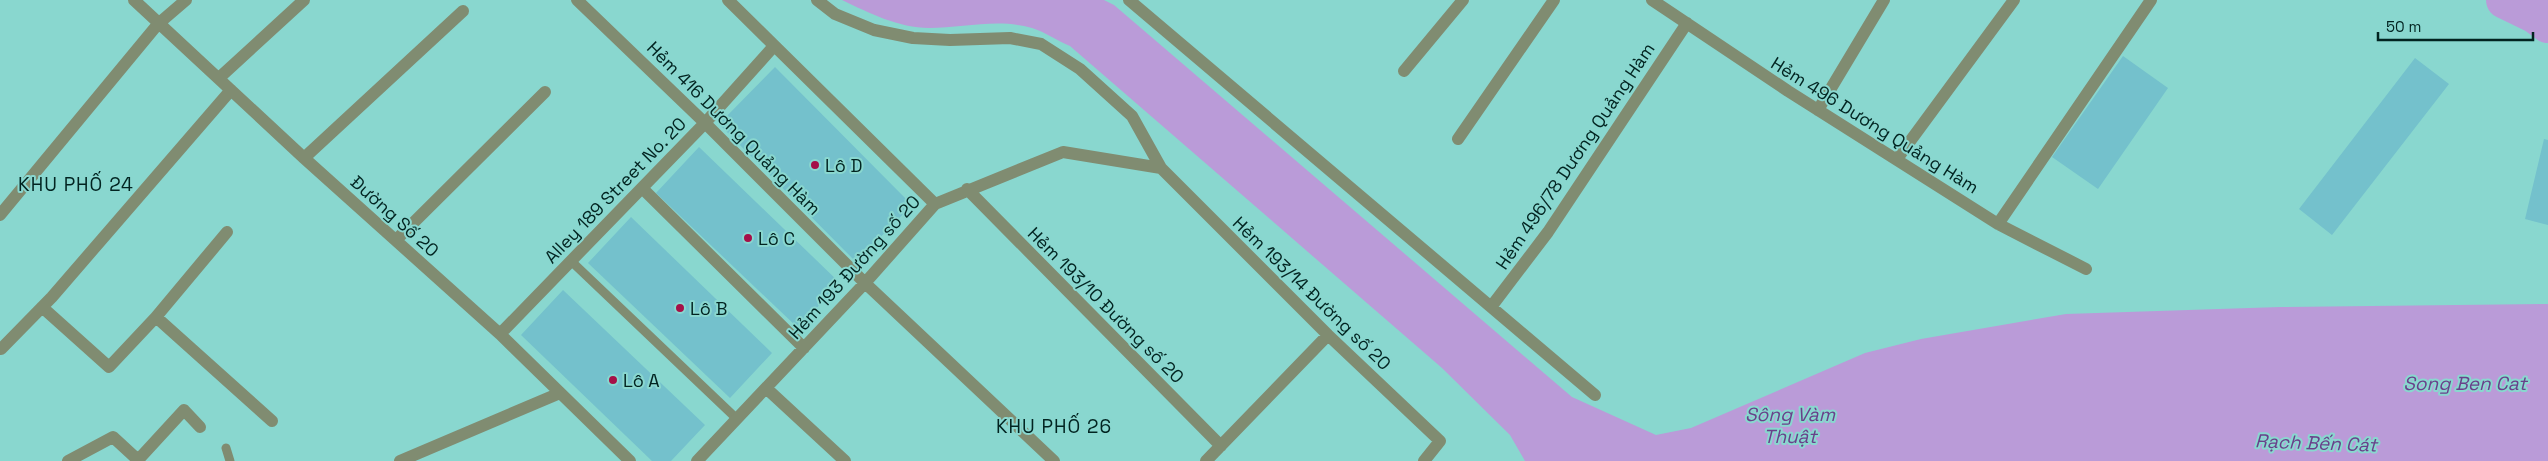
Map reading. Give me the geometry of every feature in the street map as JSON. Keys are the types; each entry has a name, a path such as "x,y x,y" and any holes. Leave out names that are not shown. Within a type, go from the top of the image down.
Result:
{"street":[{"name":"Đường Số 20","path":"134,0 304,158 500,334 630,461"},
{"path":"0,215 158,24 186,0"},
{"path":"219,78 304,0"},
{"name":"Hẻm 416 Dương Quảng Hàm","path":"577,0 705,123 865,283 1054,461"},
{"path":"728,0 935,204"},
{"name":"Hẻm 193/14 Đường số 20","path":"817,0 835,14 874,30 913,38 950,40 1010,38 1041,44 1080,70 1132,116 1161,168 1328,335 1440,441 1424,461"},
{"path":"1129,0 1595,395"},
{"path":"1404,71 1463,0"},
{"path":"1458,139 1554,0"},
{"name":"Hẻm 496 Dương Quảng Hàm","path":"1652,0 1818,110 1998,224 2086,269"},
{"path":"1818,110 1884,0"},
{"path":"1897,159 2014,0"},
{"path":"1998,224 2152,0"},
{"path":"304,158 463,11"},
{"name":"Hẻm 496/78 Dương Quảng Hàm","path":"1491,307 1548,232 1686,23"},
{"name":"Alley 189 Street No. 20","path":"500,334 705,123 774,46"},
{"path":"1,349 42,307 231,90"},
{"path":"396,240 545,92"},
{"name":"Hẻm 193 Đường số 20","path":"697,461 865,283 935,204 1063,152 1161,168"},
{"path":"642,188 804,348"},
{"name":"Hẻm 193/10 Đường số 20","path":"967,190 1221,446"},
{"path":"42,307 109,367 156,317 226,232"},
{"path":"156,317 272,421"},
{"path":"1206,461 1328,335"},
{"path":"766,388 845,461"},
{"path":"400,461 560,393"},
{"path":"68,461 114,437 138,460 184,410 200,427"}],"lane":[{"path":"571,261 737,419"},
{"path":"226,448 230,461"}],"water":[{"name":"Song Ben Cat","path":"842,0 1104,0 1114,5 1572,397 1656,435 1691,428 1865,353 1921,339 2066,314 2280,307 2548,304 2548,461 1525,461 1510,435 1442,368 1070,46 1037,30 1019,25 993,24 929,28 895,23"}],"building":[{"path":"2123,56 2168,88 2098,189 2052,157"},
{"path":"2415,58 2449,84 2332,235 2299,209"},
{"name":"Lô D","path":"775,67 912,205 856,262 719,124"},
{"path":"2544,139 2548,140 2548,225 2525,219"},
{"name":"Lô C","path":"699,147 840,283 798,328 656,193"},
{"name":"Lô B","path":"631,217 772,353 730,398 588,263"},
{"name":"Lô A","path":"563,290 705,425 671,461 652,461 521,335"}],"waterway":[{"path":"2505,0 2536,15 2548,24"}],"place":[{"name":"Lô D","path":"815,165"},
{"name":"Lô C","path":"748,238"},
{"name":"Lô B","path":"680,308"},
{"name":"Lô A","path":"613,380"}],"district":[{"name":"KHU PHỐ 24","path":"76,184"},
{"name":"KHU PHỐ 26","path":"1054,426"}],"water label":[{"name":"Sông Vàm Thuật","path":"1790,425"},
{"name":"Rạch Bến Cát","path":"2316,443"}]}
